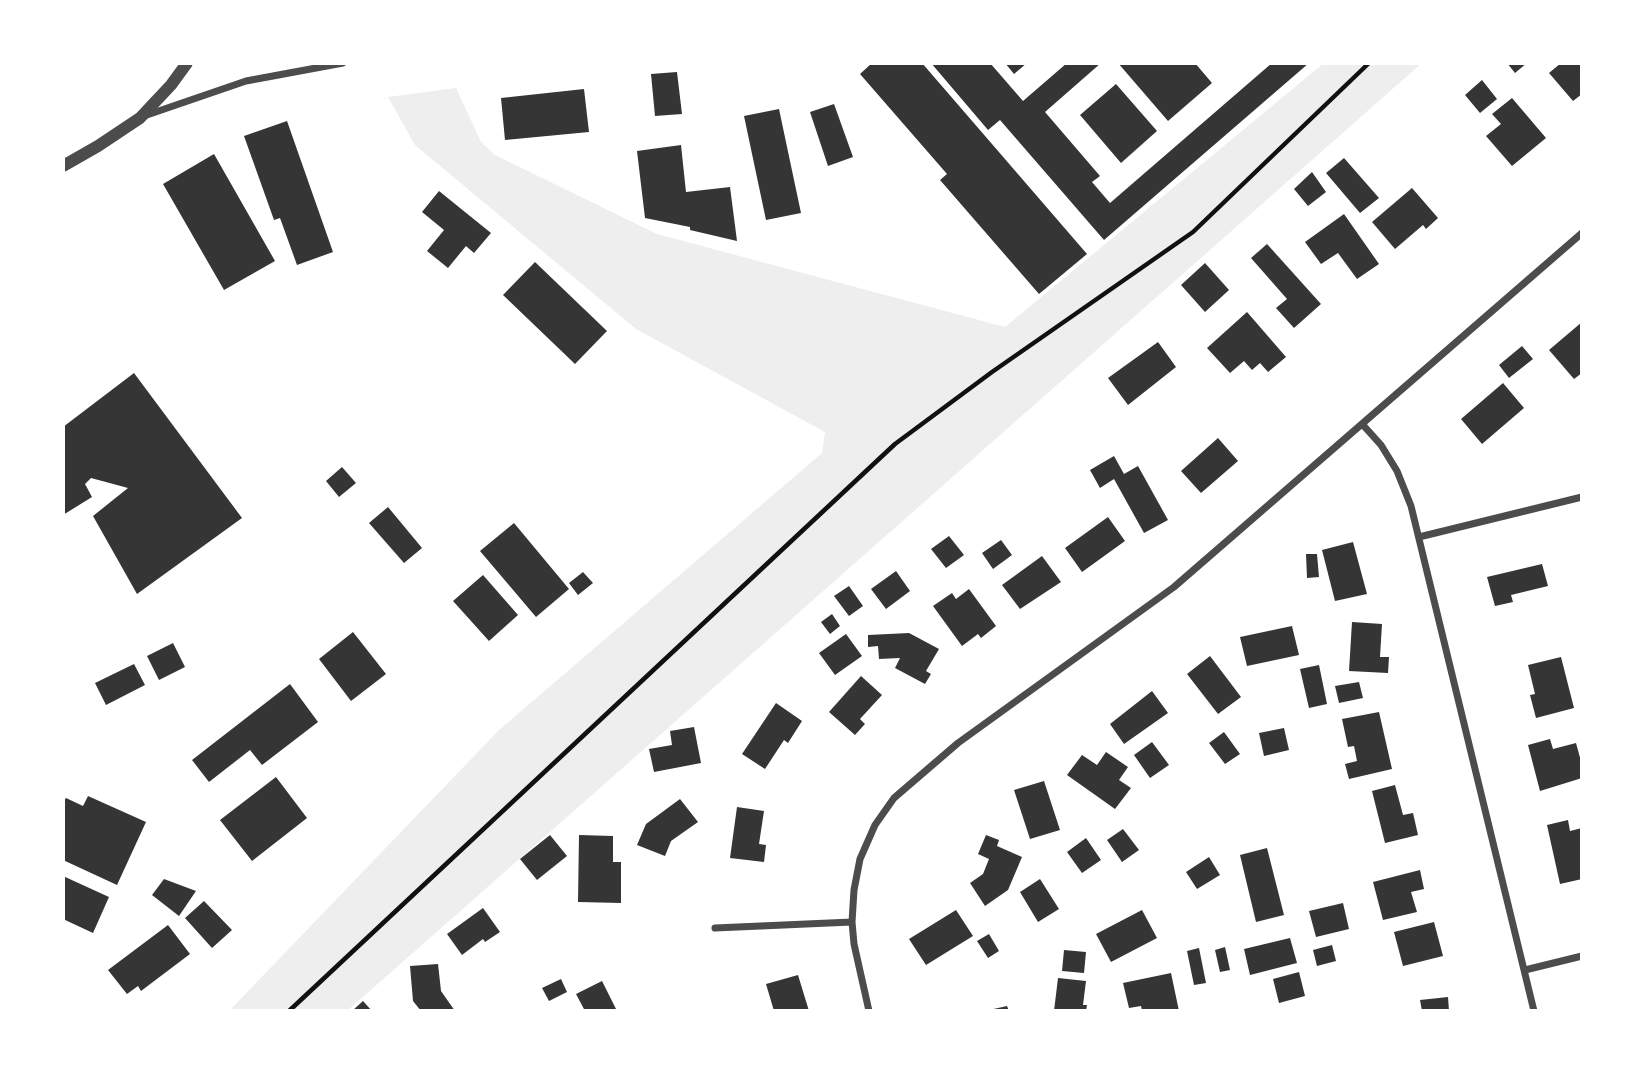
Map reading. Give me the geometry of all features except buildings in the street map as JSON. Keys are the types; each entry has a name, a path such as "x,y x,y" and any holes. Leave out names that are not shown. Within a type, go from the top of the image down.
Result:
{"street":[{"path":"63,166 140,118 172,85 187,63"},
{"path":"140,118 246,81 343,63"},
{"path":"869,1011 852,922 854,890 860,859 876,825 894,798 958,743 1174,587 1582,233"},
{"path":"1363,425 1381,445 1397,471 1411,506 1534,1011"},
{"path":"1419,537 1582,497"},
{"path":"715,928 852,922"},
{"path":"1524,970 1582,956"}],"path":[{"path":"289,1011 895,444 992,372 1193,232 1368,63"}],"shaded area":[{"path":"1324,63 1422,63 347,1011 229,1011 499,730 822,453 825,432 636,329 415,145 388,97 456,88 481,142 495,155 657,234 1005,327"}]}
